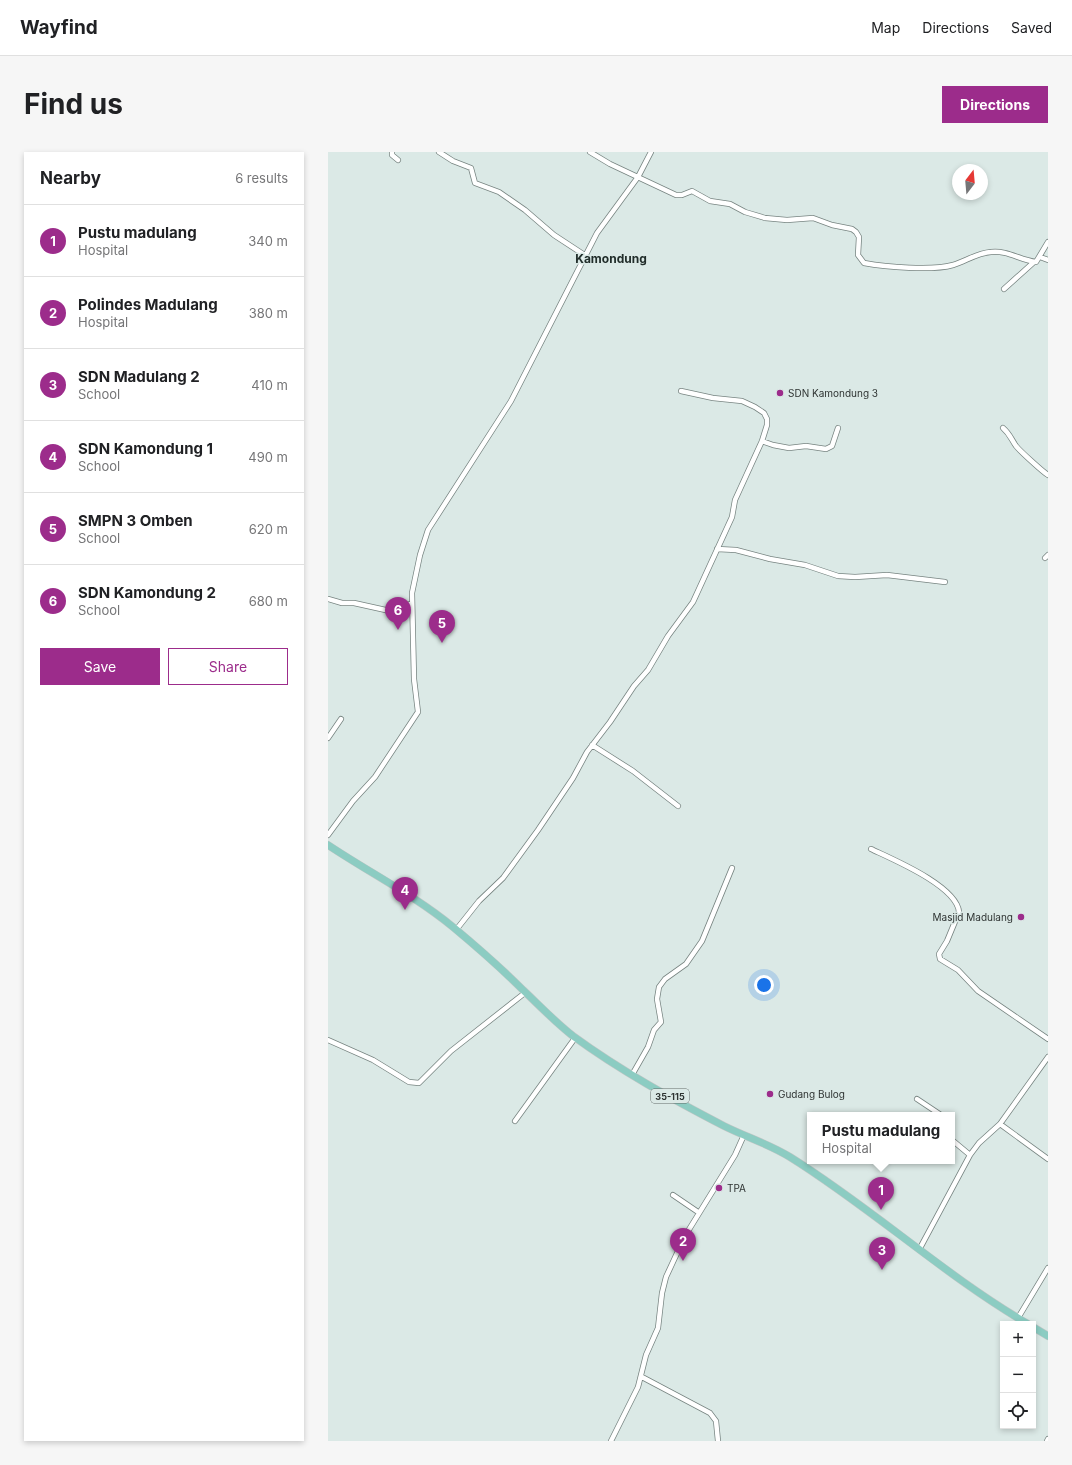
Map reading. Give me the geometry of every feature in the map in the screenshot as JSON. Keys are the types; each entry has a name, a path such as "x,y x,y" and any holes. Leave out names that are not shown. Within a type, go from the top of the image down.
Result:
{"main road":[{"name":"35-115","path":"328,845 418,900 456,930 575,1038 632,1075 744,1135 789,1157 841,1191 954,1276 1023,1321"},
{"path":"1036,1329 1048,1336"}],"street":[{"path":"392,152 392,155 398,160"},
{"path":"439,152 453,161 471,168 475,183 499,192 525,210 554,235 586,256"},
{"path":"590,152 638,178 676,194 682,195 688,192 696,192 710,202 730,204 745,212 765,218 787,220 813,218 832,225 852,229 859,237 858,255 864,262 916,267 941,267 953,265 978,254 1000,251 1034,262"},
{"path":"328,835 353,801 375,776 418,712 414,679 412,603 415,576 428,530 512,401 597,234 612,211 638,178 651,152"},
{"path":"1004,289 1040,257 1048,242"},
{"path":"1040,257 1048,260"},
{"path":"456,930 479,901 507,872 567,788 592,745 610,722 634,686 648,670 668,636 693,602 732,517 735,500 762,441 767,425 767,419 756,407 742,401 713,398 681,391"},
{"path":"762,441 782,447 806,446 826,449 832,446 838,428"},
{"path":"1003,428 1010,434 1018,449 1033,461 1039,470 1048,475"},
{"path":"717,549 736,550 776,560 805,565 838,576 855,578 887,575 945,582"},
{"path":"328,599 339,603 354,603 390,611 395,611 412,603"},
{"path":"328,738 341,720"},
{"path":"592,745 633,771 678,806"},
{"path":"871,849 910,868 952,896 959,912 947,941 940,950 940,959 958,970 978,991 1048,1039"},
{"path":"632,1075 648,1047 654,1030 660,1022 657,1000 659,987 665,979 686,964 702,941 732,868"},
{"path":"328,1040 374,1060 409,1082 419,1083 451,1051 526,992"},
{"path":"515,1121 575,1038"},
{"path":"920,1250 970,1155 979,1143 1000,1124 1048,1058"},
{"path":"917,1099 936,1112"},
{"path":"1000,1124 1048,1158"},
{"path":"611,1441 642,1377 646,1355 658,1328 662,1293 666,1276 698,1212 729,1164 744,1135"},
{"path":"955,1142 970,1155"},
{"path":"673,1194 698,1212"},
{"path":"1018,1318 1048,1268"},
{"path":"642,1377 713,1416 716,1420 718,1441"}],"place":[{"name":"SDN Kamondung 3","path":"780,393"},
{"name":"SDN Kamondung 2","path":"398,630"},
{"name":"SMPN 3 Omben","path":"442,643"},
{"name":"SDN Kamondung 1","path":"405,910"},
{"name":"Masjid Madulang","path":"1021,917"},
{"name":"Gudang Bulog","path":"770,1094"},
{"name":"TPA","path":"719,1188"},
{"name":"Pustu madulang","path":"881,1210"},
{"name":"Polindes Madulang","path":"683,1261"},
{"name":"SDN Madulang 2","path":"882,1270"}],"district":[{"name":"Kamondung","path":"611,258"}]}
